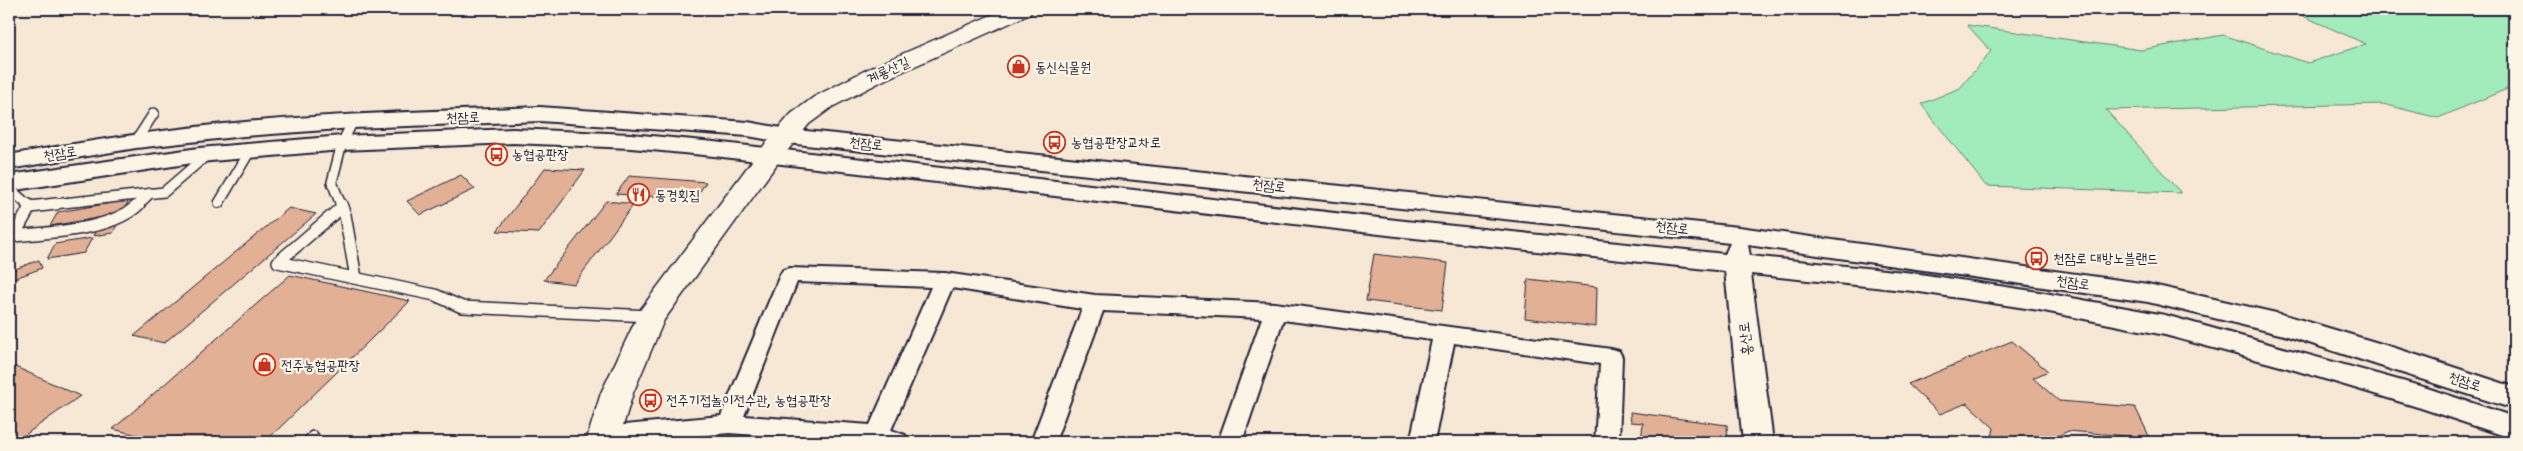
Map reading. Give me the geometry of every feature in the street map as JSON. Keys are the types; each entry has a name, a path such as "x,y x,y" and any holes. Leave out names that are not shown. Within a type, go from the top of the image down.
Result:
{"main road":[{"name":"계룡산길","path":"779,146 800,119 823,102 878,74 1022,9"},
{"path":"602,439 617,394 651,316 779,146"}],"street":[{"name":"천잠로","path":"9,162 136,141 353,121 540,114 748,129 779,146 965,180 1932,285 2039,301 2165,325 2418,396 2514,428"},
{"name":"천잠로","path":"9,183 119,165 208,154 342,143 513,136 779,146 1739,234 2148,293 2285,325 2385,355 2514,398"},
{"name":"홍산로","path":"1739,234 1737,264 1758,442"},
{"path":"729,424 790,275 945,280 1095,303 1275,311 1611,357 1607,442"},
{"path":"602,439 729,424 887,438 945,280"},
{"path":"1043,442 1095,303"},
{"path":"1230,442 1275,311"},
{"path":"1422,442 1445,333"}],"lane":[{"path":"136,141 154,113"},
{"path":"353,121 342,143 332,182 342,206 356,278"},
{"path":"218,203 250,151"},
{"path":"9,188 30,207 164,192 208,154"},
{"path":"30,207 14,236 90,228 134,210 150,193"},
{"path":"342,206 278,262 435,295 462,307 651,316"}],"green space":[{"path":"2287,9 2514,9 2514,86 2438,118 2383,104 2106,110 2181,193 1986,186 1921,104 1960,88 1991,51 1967,25 2141,50 2223,35 2308,63 2366,44"}],"building":[{"path":"545,168 585,170 539,233 497,231"},
{"path":"461,175 475,189 420,215 407,201"},
{"path":"629,176 706,182 695,199 616,194"},
{"path":"129,200 113,233 93,236 103,217 50,226 58,212"},
{"path":"606,201 634,204 574,284 544,280"},
{"path":"289,208 316,214 164,343 134,336"},
{"path":"92,238 84,253 47,259 55,244"},
{"path":"1374,254 1448,263 1442,310 1366,301"},
{"path":"39,260 42,268 13,279 10,271"},
{"name":"전주농협공판장","path":"290,275 410,301 265,442 165,442 113,429"},
{"path":"1528,279 1597,287 1596,327 1525,318"},
{"path":"2012,341 2048,371 2033,378 2059,401 2135,407 2150,438 2068,431 2046,442 1991,442 1994,428 1967,403 1940,414 1908,384"},
{"path":"9,364 80,396 15,442 9,442"},
{"path":"1630,412 1727,425 1728,442 1641,442 1643,423 1631,422"}],"place":[{"name":"동신식물원","path":"1019,67"},
{"name":"농협공판장교차로","path":"1055,142"},
{"name":"농협공판장","path":"496,154"},
{"name":"동경횟집","path":"639,195"},
{"name":"천잠로 대방노블랜드","path":"2037,258"},
{"name":"전주농협공판장","path":"265,365"},
{"name":"전주기접놀이전수관, 농협공판장","path":"650,400"}]}
